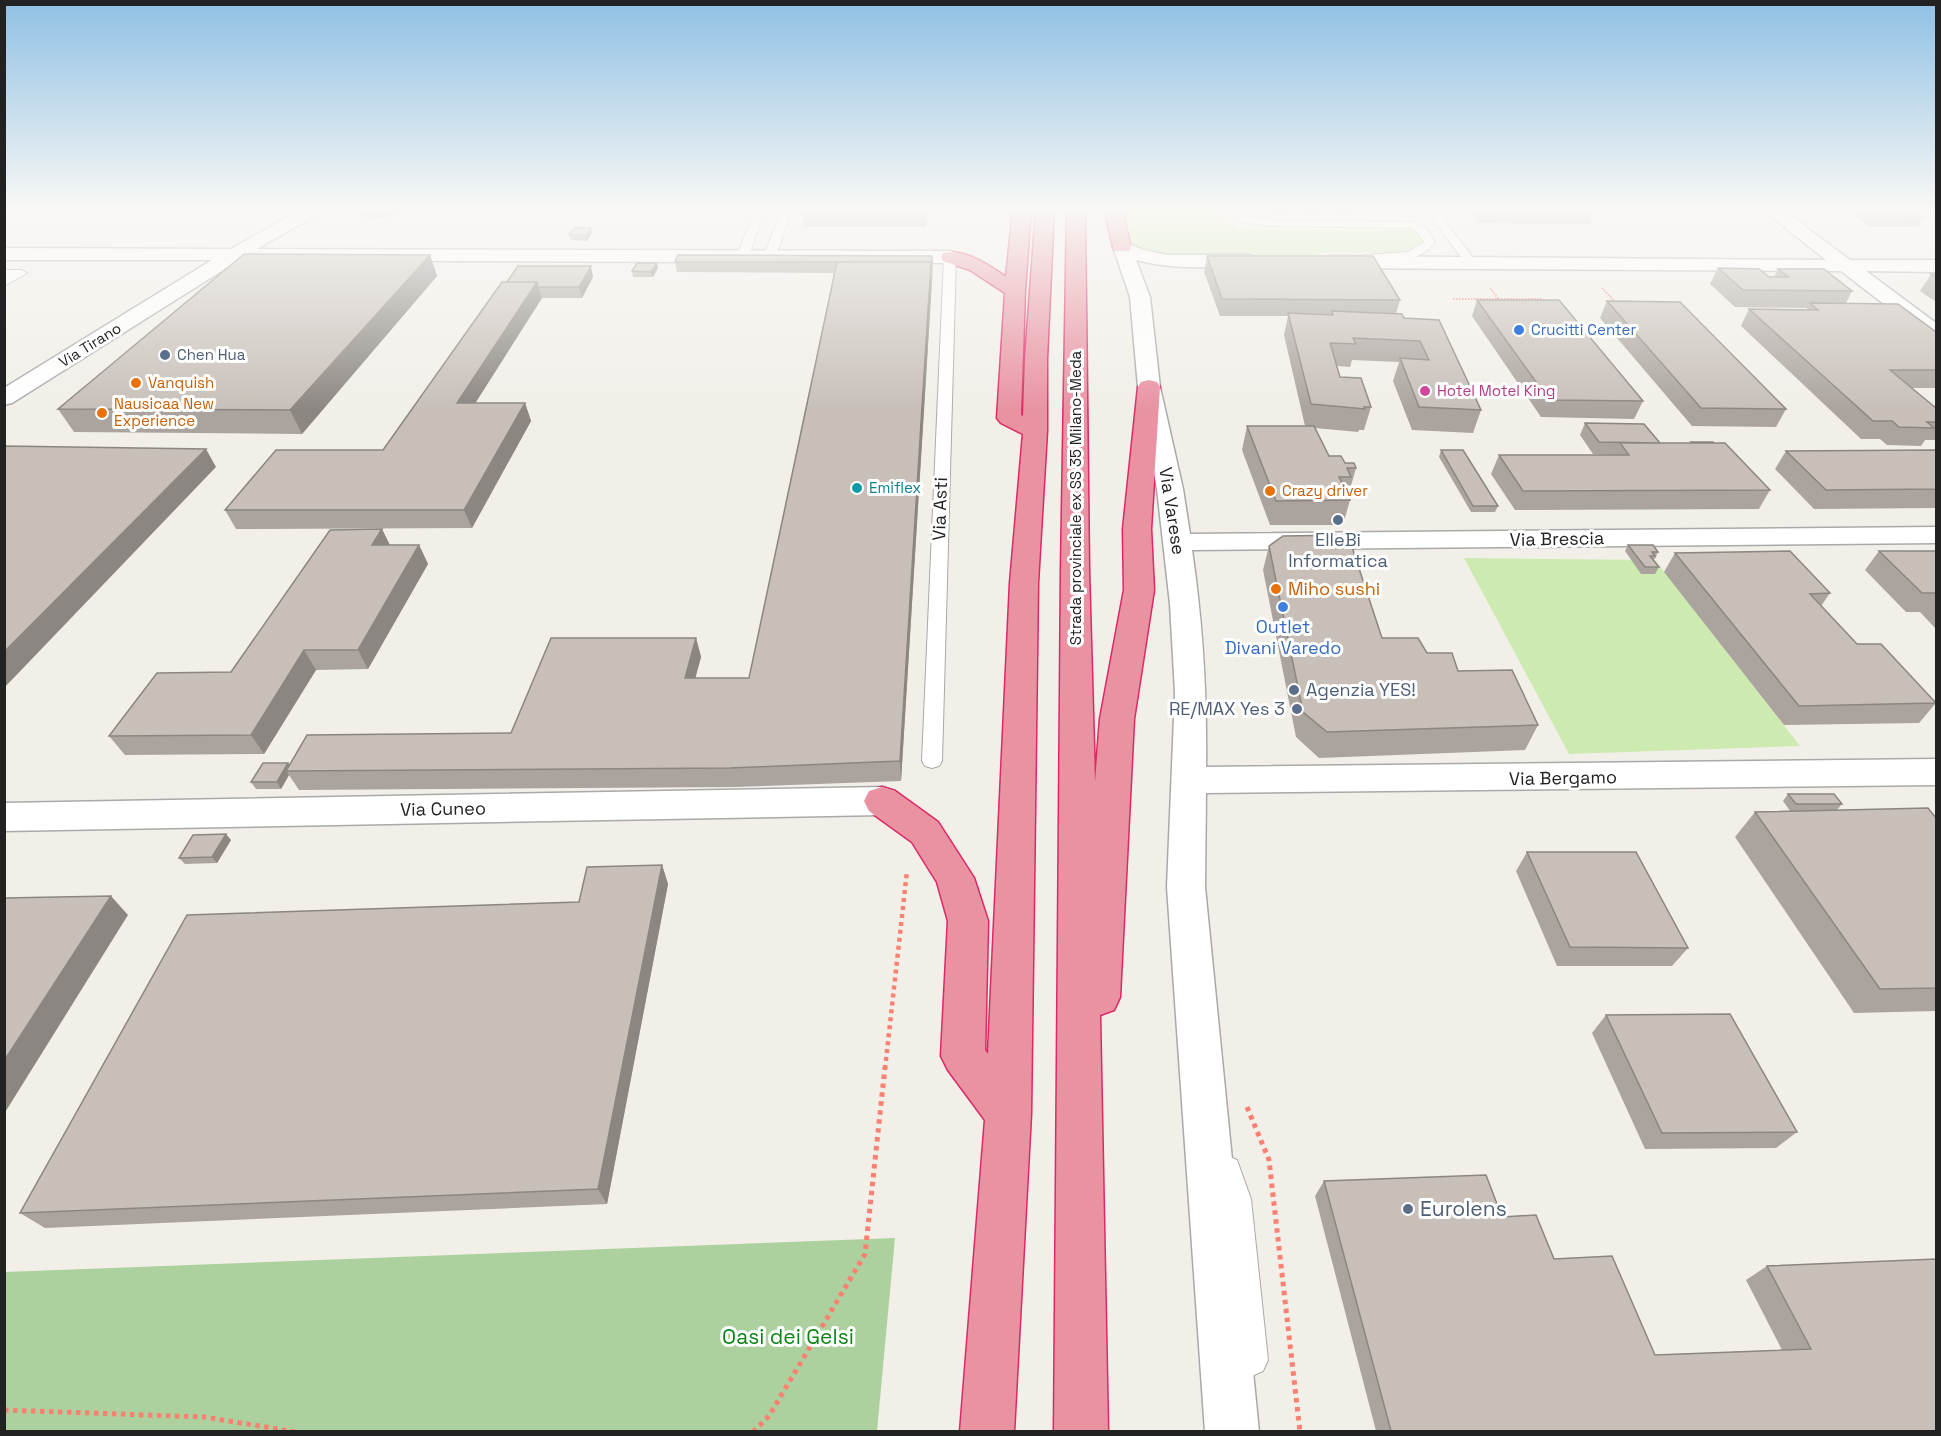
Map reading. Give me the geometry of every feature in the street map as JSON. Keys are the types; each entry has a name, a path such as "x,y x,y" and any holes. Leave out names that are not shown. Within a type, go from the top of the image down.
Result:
{"highway":[{"path":"994,277 1015,291"},
{"path":"1016,277 1009,418 1035,431"},
{"path":"987,1431 1008,1114 1024,583 1035,431 1041,277"},
{"name":"Strada provinciale ex SS 35 Milano-Meda","path":"1076,277 1075,570 1081,1271"},
{"path":"1081,1431 1081,1271 1117,719 1139,590 1137,529 1149,387"},
{"path":"882,801 925,832 955,878 969,921 963,1056 1008,1114"}],"street":[{"name":"Via Tirano","path":"4,398 200,277"},
{"name":"Via Varese","path":"1133,277 1140,297 1149,387 1170,489 1185,604 1191,693 1186,887 1223,1098 1232,1431"},
{"path":"1140,297 1146,277"},
{"path":"1861,277 1936,333"},
{"name":"Via Brescia","path":"1177,542 1936,535"},
{"name":"Via Bergamo","path":"1190,780 1934,774"},
{"name":"Via Cuneo","path":"4,817 882,801"}],"lane":[{"name":"Via Asti","path":"932,761 949,277"},
{"path":"1223,1098 1237,1199 1259,1431"}],"path":[{"path":"1453,299 1543,299"},
{"path":"753,1431 769,1416 865,1254 908,862"},
{"path":"1223,1098 1269,1160 1300,1431"},
{"path":"4,1410 204,1417 296,1431"}],"green space":[{"path":"1464,558 1655,560 1800,746 1569,754"},
{"name":"Oasi dei Gelsi","path":"895,1238 877,1431 5,1431 5,1272"}],"building":[{"path":"216,277 410,277 290,410 58,409"},
{"path":"510,277 585,277 579,287 538,287 537,282 507,282"},
{"name":"Emiflex","path":"834,277 930,277 900,761 730,768 286,771 307,735 511,733 551,638 696,638 685,678 749,678"},
{"path":"1214,277 1386,277 1400,300 1222,299"},
{"path":"1728,277 1834,277 1852,291 1743,290"},
{"path":"502,282 537,282 457,403 525,403 464,510 225,510 276,450 383,450"},
{"path":"1477,300 1559,300 1643,401 1549,400"},
{"path":"1607,301 1680,302 1786,409 1701,408"},
{"path":"1810,303 1898,304 1936,332 1936,370 1890,370 1936,408 1936,422 1927,422 1934,428 1899,427 1892,421 1873,421 1749,309 1818,310"},
{"path":"1332,311 1402,314 1404,318 1439,320 1481,410 1419,407 1400,358 1429,360 1420,341 1353,338 1356,344 1330,343 1340,377 1361,378 1371,407 1364,407 1365,409 1311,404 1288,313 1333,315"},
{"path":"1585,423 1644,424 1660,443 1599,442"},
{"path":"1247,426 1314,426 1329,456 1341,456 1345,463 1354,463 1356,468 1347,468 1351,477 1339,477 1350,500 1276,501"},
{"path":"1620,443 1725,443 1770,490 1523,491 1499,455 1629,455"},
{"path":"4,446 206,449 4,652"},
{"path":"1441,450 1463,450 1498,506 1473,506"},
{"path":"1936,450 1936,489 1826,490 1786,451"},
{"path":"382,529 372,545 419,545 358,650 304,650 251,735 109,736 157,673 231,672 330,530"},
{"path":"1348,535 1382,638 1418,638 1427,653 1452,653 1458,671 1512,670 1538,725 1327,732 1303,712 1269,546 1283,536"},
{"path":"1628,545 1653,545 1658,552 1652,552 1655,556 1650,556 1659,567 1645,567"},
{"path":"1790,551 1830,593 1810,594 1857,644 1881,644 1936,703 1799,706 1675,553"},
{"path":"1879,551 1936,551 1936,594 1922,593"},
{"path":"263,763 288,763 277,782 251,782"},
{"path":"1788,794 1834,794 1842,804 1796,804"},
{"path":"1928,808 1936,818 1936,988 1880,989 1755,812"},
{"path":"226,834 212,857 179,858 193,835"},
{"path":"1527,852 1636,852 1688,948 1570,947"},
{"path":"662,865 598,1189 20,1213 187,915 579,902 587,867"},
{"path":"111,896 4,1061 4,898"},
{"path":"1730,1014 1797,1132 1662,1133 1606,1015"},
{"path":"1486,1175 1502,1217 1536,1215 1554,1259 1612,1256 1655,1355 1811,1349 1767,1266 1936,1259 1936,1431 1391,1431 1324,1181"}],"place":[{"name":"Crucitti Center","path":"1519,330"},
{"name":"Chen Hua","path":"165,355"},
{"name":"Vanquish","path":"136,383"},
{"name":"Hotel Motel King","path":"1425,391"},
{"name":"Nausicaa New Experience","path":"102,413"},
{"name":"Emiflex","path":"857,488"},
{"name":"Crazy driver","path":"1270,491"},
{"name":"ElleBi Informatica","path":"1338,520"},
{"name":"Miho sushi","path":"1276,589"},
{"name":"Outlet Divani Varedo","path":"1283,607"},
{"name":"Agenzia YES!","path":"1294,690"},
{"name":"RE/MAX Yes 3","path":"1297,709"},
{"name":"Eurolens","path":"1408,1209"}]}
